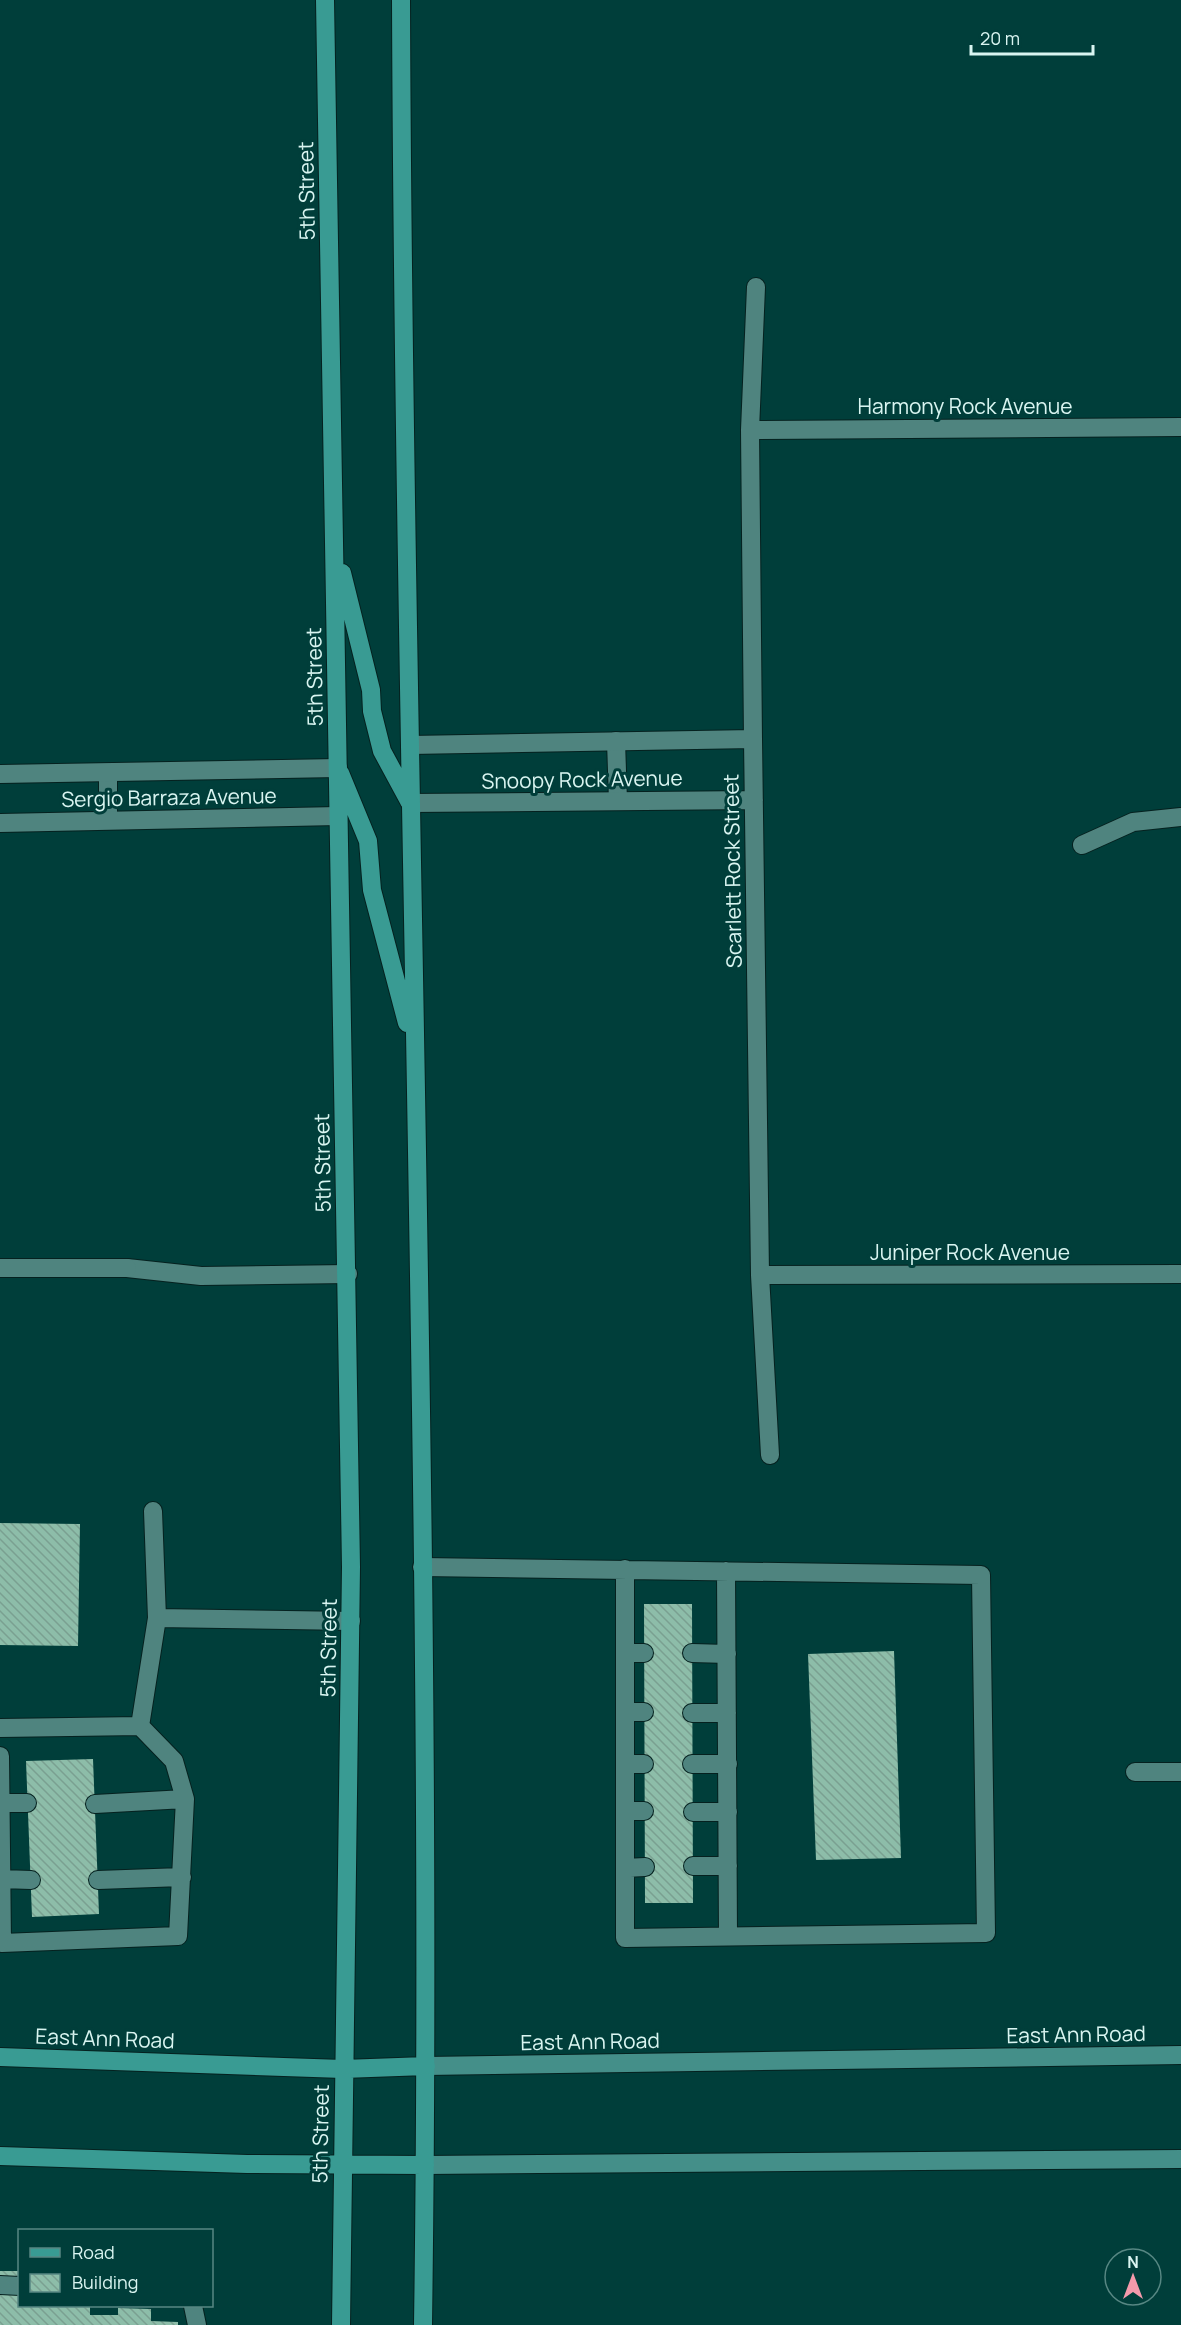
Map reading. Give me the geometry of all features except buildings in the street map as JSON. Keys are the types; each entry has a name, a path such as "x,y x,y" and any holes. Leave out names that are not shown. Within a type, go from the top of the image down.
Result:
{"main road":[{"name":"5th Street","path":"325,0 348,1274 351,1621 341,2325"},
{"path":"401,0 422,1567 426,2066 423,2325"},
{"path":"334,543 371,690 372,711 382,751 410,803"},
{"path":"338,768 368,841 372,890 415,1051"},
{"name":"East Ann Road","path":"0,2057 343,2069 1181,2055"},
{"path":"0,2156 342,2166 1181,2159"}],"street":[{"name":"Scarlett Rock Street","path":"756,286 750,430 753,739 760,1275 770,1455"},
{"name":"Harmony Rock Avenue","path":"750,430 1181,427"},
{"name":"Snoopy Rock Avenue","path":"410,745 753,739"},
{"path":"616,741 618,801"},
{"name":"Sergio Barraza Avenue","path":"0,774 108,774 338,768"},
{"path":"108,774 108,820"},
{"name":"Snoopy Rock Avenue","path":"410,803 754,800"},
{"name":"Sergio Barraza Avenue","path":"0,823 338,816"},
{"path":"1082,845 1133,822 1181,817"},
{"path":"0,1268 127,1268 201,1276 348,1274"},
{"name":"Juniper Rock Avenue","path":"760,1275 1181,1274"},
{"path":"140,1726 157,1618 153,1511"},
{"path":"422,1567 625,1569 981,1575 986,1934 625,1938 625,1569"},
{"path":"726,1571 728,1936"},
{"path":"157,1618 351,1621"},
{"path":"625,1653 644,1653"},
{"path":"692,1653 727,1654"},
{"path":"625,1712 644,1712"},
{"path":"692,1713 727,1713"},
{"path":"0,1728 140,1726 174,1761 185,1799 178,1935 2,1943 0,1756"},
{"path":"625,1764 644,1764"},
{"path":"692,1764 728,1764"},
{"path":"1135,1772 1181,1772"},
{"path":"95,1804 185,1799"},
{"path":"0,1803 27,1803"},
{"path":"625,1811 644,1811"},
{"path":"693,1812 728,1812"},
{"path":"693,1866 728,1866"},
{"path":"625,1868 645,1867"},
{"path":"98,1880 182,1877"},
{"path":"2,1879 30,1880"},
{"path":"0,2285 18,2286"},
{"path":"193,2307 197,2325"}]}
